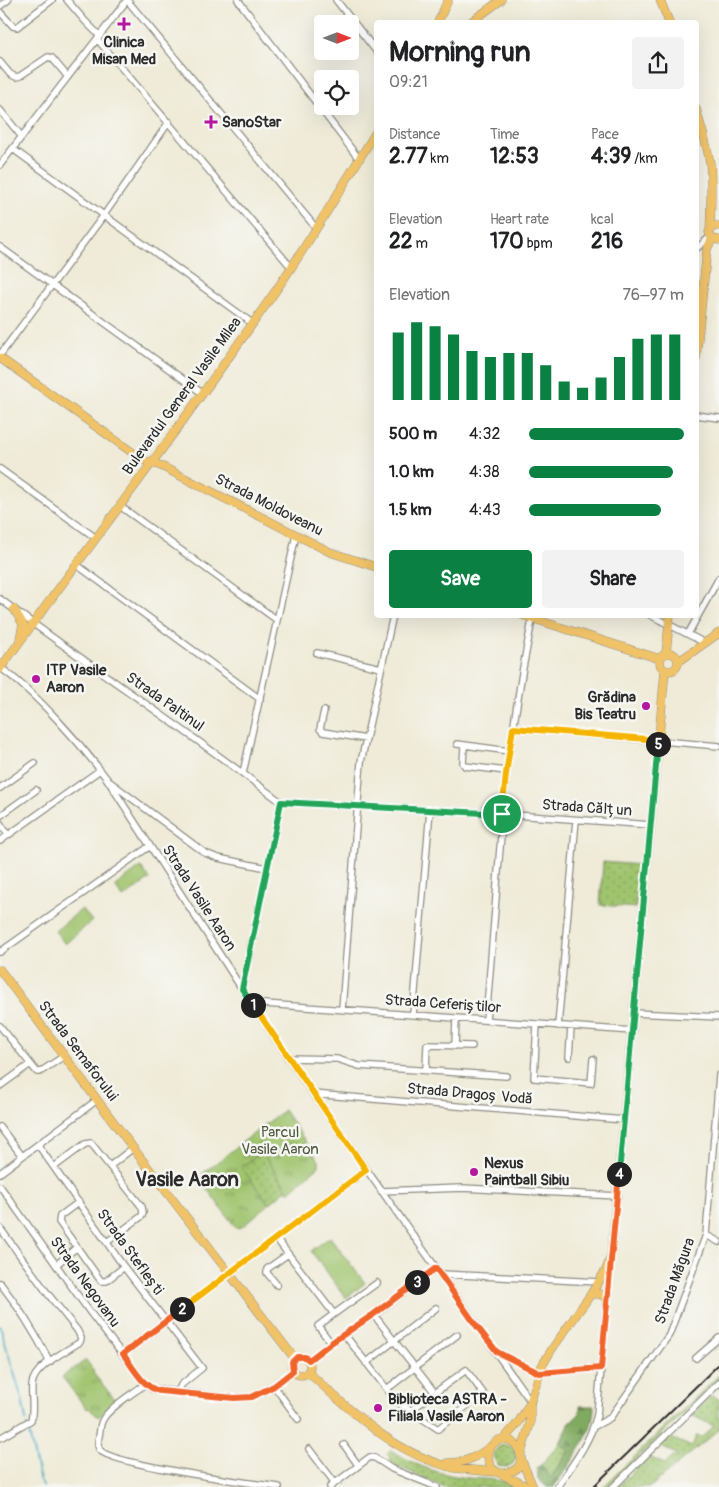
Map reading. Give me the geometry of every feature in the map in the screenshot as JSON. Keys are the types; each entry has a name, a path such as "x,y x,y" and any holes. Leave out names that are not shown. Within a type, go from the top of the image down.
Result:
{"main road":[{"path":"439,20 448,0"},
{"path":"473,20 501,0"},
{"path":"660,0 667,20"},
{"path":"699,119 710,165 713,236"},
{"name":"Bulevardul General Vasile Milea","path":"1,668 152,463 252,323 291,267 374,135"},
{"path":"699,328 707,249 713,236 713,226 719,226"},
{"name":"Strada Moldoveanu","path":"0,356 143,460 161,466 330,552 374,566"},
{"path":"14,609 23,624 17,646"},
{"path":"539,618 660,659"},
{"path":"670,618 666,653 660,659 660,667 665,671 676,669 678,662 719,633"},
{"path":"666,653 675,655 678,662"},
{"path":"308,1372 383,1436 414,1454 463,1469 500,1472 513,1471 517,1468 530,1424 531,1402 539,1373 549,1353 599,1282 611,1256 665,671"},
{"name":"Strada Semaforului","path":"0,970 295,1359"},
{"path":"591,1294 600,1294 607,1298"},
{"path":"302,1356 309,1360 311,1366 308,1372 301,1375 293,1371 292,1364 295,1359 302,1356"},
{"path":"439,1463 463,1462 503,1440 518,1423 531,1402"},
{"path":"503,1440 508,1440 516,1445 533,1487"},
{"path":"492,1446 488,1460 493,1469 522,1485"}],"street":[{"path":"0,6 8,0"},
{"path":"0,12 12,26 17,27 52,0"},
{"path":"67,0 291,267"},
{"path":"0,165 127,0 316,228"},
{"path":"238,0 359,159"},
{"path":"336,0 374,48"},
{"path":"0,62 10,74 16,77 48,57 52,58 68,77"},
{"path":"0,110 22,137"},
{"path":"0,356 104,215 168,122"},
{"path":"13,148 252,323"},
{"path":"699,248 713,236"},
{"path":"0,247 202,393"},
{"path":"699,416 719,418"},
{"path":"0,469 96,538"},
{"path":"120,506 277,620"},
{"path":"243,773 296,535"},
{"path":"76,565 260,699"},
{"path":"699,614 719,578"},
{"name":"Strada Paltinul","path":"0,598 33,624 281,802"},
{"path":"342,1010 361,762 392,618"},
{"path":"486,1020 506,771 533,618"},
{"path":"656,618 705,643"},
{"path":"688,634 697,618"},
{"path":"317,654 381,668"},
{"name":"Strada Vasile Aaron","path":"1,668 41,704 107,779 288,1058 531,1402"},
{"path":"324,711 320,729 323,732 366,739"},
{"path":"513,728 719,746"},
{"path":"457,744 509,751"},
{"path":"464,747 463,761 465,766 506,771"},
{"path":"0,788 35,763"},
{"path":"0,841 100,770"},
{"path":"107,779 205,853 218,858 267,868"},
{"path":"0,816 36,790"},
{"path":"242,989 281,802"},
{"name":"Strada Călțun","path":"281,802 502,814 651,825"},
{"path":"413,1015 430,810"},
{"path":"558,1026 576,820"},
{"path":"0,823 8,835"},
{"path":"0,952 150,846"},
{"name":"Strada Ceferiștilor","path":"251,1003 633,1031"},
{"path":"634,1012 719,1018"},
{"path":"455,1046 456,1018"},
{"path":"537,1024 534,1078 591,1083 593,1059"},
{"path":"569,1057 571,1026"},
{"path":"1,1031 34,1071 40,1072 64,1056"},
{"path":"426,1070 427,1045 472,1046"},
{"path":"288,1058 337,1059 359,1066 506,1076"},
{"path":"0,1086 29,1065"},
{"name":"Strada Măgura","path":"557,1487 582,1451 595,1426 610,1418 669,1335 706,1235 719,1075"},
{"name":"Strada Dragoș Vodă","path":"313,1094 624,1120"},
{"path":"0,1173 97,1100"},
{"path":"0,1127 22,1156"},
{"path":"54,1167 88,1143 94,1145 142,1207 144,1213 107,1242"},
{"name":"Strada Steflești","path":"38,1145 124,1267 202,1368 181,1384 178,1392"},
{"path":"110,1166 134,1148"},
{"path":"123,1354 366,1170"},
{"name":"Strada Negovanu","path":"0,1186 56,1265 146,1384"},
{"path":"381,1191 462,1188 618,1196"},
{"path":"79,1202 60,1216 59,1222 101,1281 106,1281 124,1267"},
{"path":"0,1228 48,1294 81,1335 80,1342 40,1369 32,1382 32,1418 27,1423 0,1438"},
{"path":"706,1235 719,1242"},
{"path":"276,1238 334,1314"},
{"path":"56,1265 77,1248"},
{"path":"276,1285 267,1273 267,1269 288,1254"},
{"path":"595,1426 611,1256"},
{"path":"309,1360 436,1268"},
{"path":"441,1274 599,1282"},
{"path":"331,1343 318,1326 377,1282"},
{"path":"0,1284 12,1298 50,1362"},
{"path":"366,1363 436,1308"},
{"path":"374,1314 435,1393"},
{"path":"344,1334 398,1402 410,1411 438,1429 482,1395 482,1392 466,1370 410,1411"},
{"path":"386,1389 457,1335"},
{"path":"696,1358 719,1338"},
{"name":"Strada Vasile Aaron","path":"497,1352 539,1373"},
{"path":"539,1373 601,1368"},
{"path":"279,1487 250,1485 118,1459 102,1453 98,1443 103,1419 108,1412 146,1384 155,1390 248,1397 274,1386 293,1371"},
{"path":"613,1487 719,1383"},
{"path":"274,1386 298,1419"},
{"path":"344,1445 358,1465"},
{"path":"310,1450 332,1485 367,1458 372,1457 392,1469 437,1487"}],"green space":[{"path":"603,862 639,865 636,908 600,905"},
{"path":"141,867 150,879 123,898 115,886"},
{"path":"82,909 92,921 65,944 55,931"},
{"name":"Parcul Vasile Aaron","path":"284,1110 319,1161 319,1166 289,1192 262,1152 241,1167 269,1204 242,1227 236,1228 198,1177"},
{"path":"262,1152 287,1189 269,1204 240,1168"},
{"path":"330,1237 365,1283 346,1298 311,1251"},
{"path":"86,1360 94,1371 93,1373 117,1402 98,1417 89,1408 87,1409 62,1377"},
{"path":"719,1375 719,1379 608,1487 603,1487"},
{"path":"711,1396 719,1399 719,1430 650,1487 617,1487 649,1457 665,1464 677,1454 658,1446 669,1437 692,1447 697,1435 702,1437 714,1426 691,1415"},
{"path":"580,1406 594,1406 593,1417 586,1438 554,1487 547,1487 538,1479 537,1467 541,1465 551,1478 569,1451 560,1443 569,1424 580,1413"},
{"path":"560,1443 569,1450 551,1479 541,1465"},
{"path":"505,1445 513,1448 516,1456 513,1464 505,1467 497,1464 494,1456 497,1448"},
{"path":"391,1450 407,1460 433,1470 460,1477 499,1480 511,1484 511,1487 444,1487 388,1462 391,1458 387,1454"}],"waterway":[{"path":"0,1326 22,1399 26,1420"},
{"path":"27,1425 43,1487"}],"railway":[{"path":"593,1487 719,1364"}],"place":[{"name":"Clinica Misan Med","path":"124,24"},
{"name":"SanoStar","path":"211,122"},
{"name":"ITP Vasile Aaron","path":"36,679"},
{"name":"Grădina Bis Teatru","path":"646,706"},
{"name":"Nexus Paintball Sibiu","path":"474,1172"},
{"name":"Biblioteca ASTRA - Filiala Vasile Aaron","path":"378,1408"}],"district":[{"name":"Vasile Aaron","path":"187,1179"}],"route":[{"path":"513,728 659,740 601,1368 539,1373 497,1352 436,1268 309,1360 302,1356 297,1357 292,1362 293,1371 286,1378 252,1397 234,1398 210,1394 160,1391 148,1387 123,1354 366,1170 242,989 281,802 502,814 513,728"}]}
